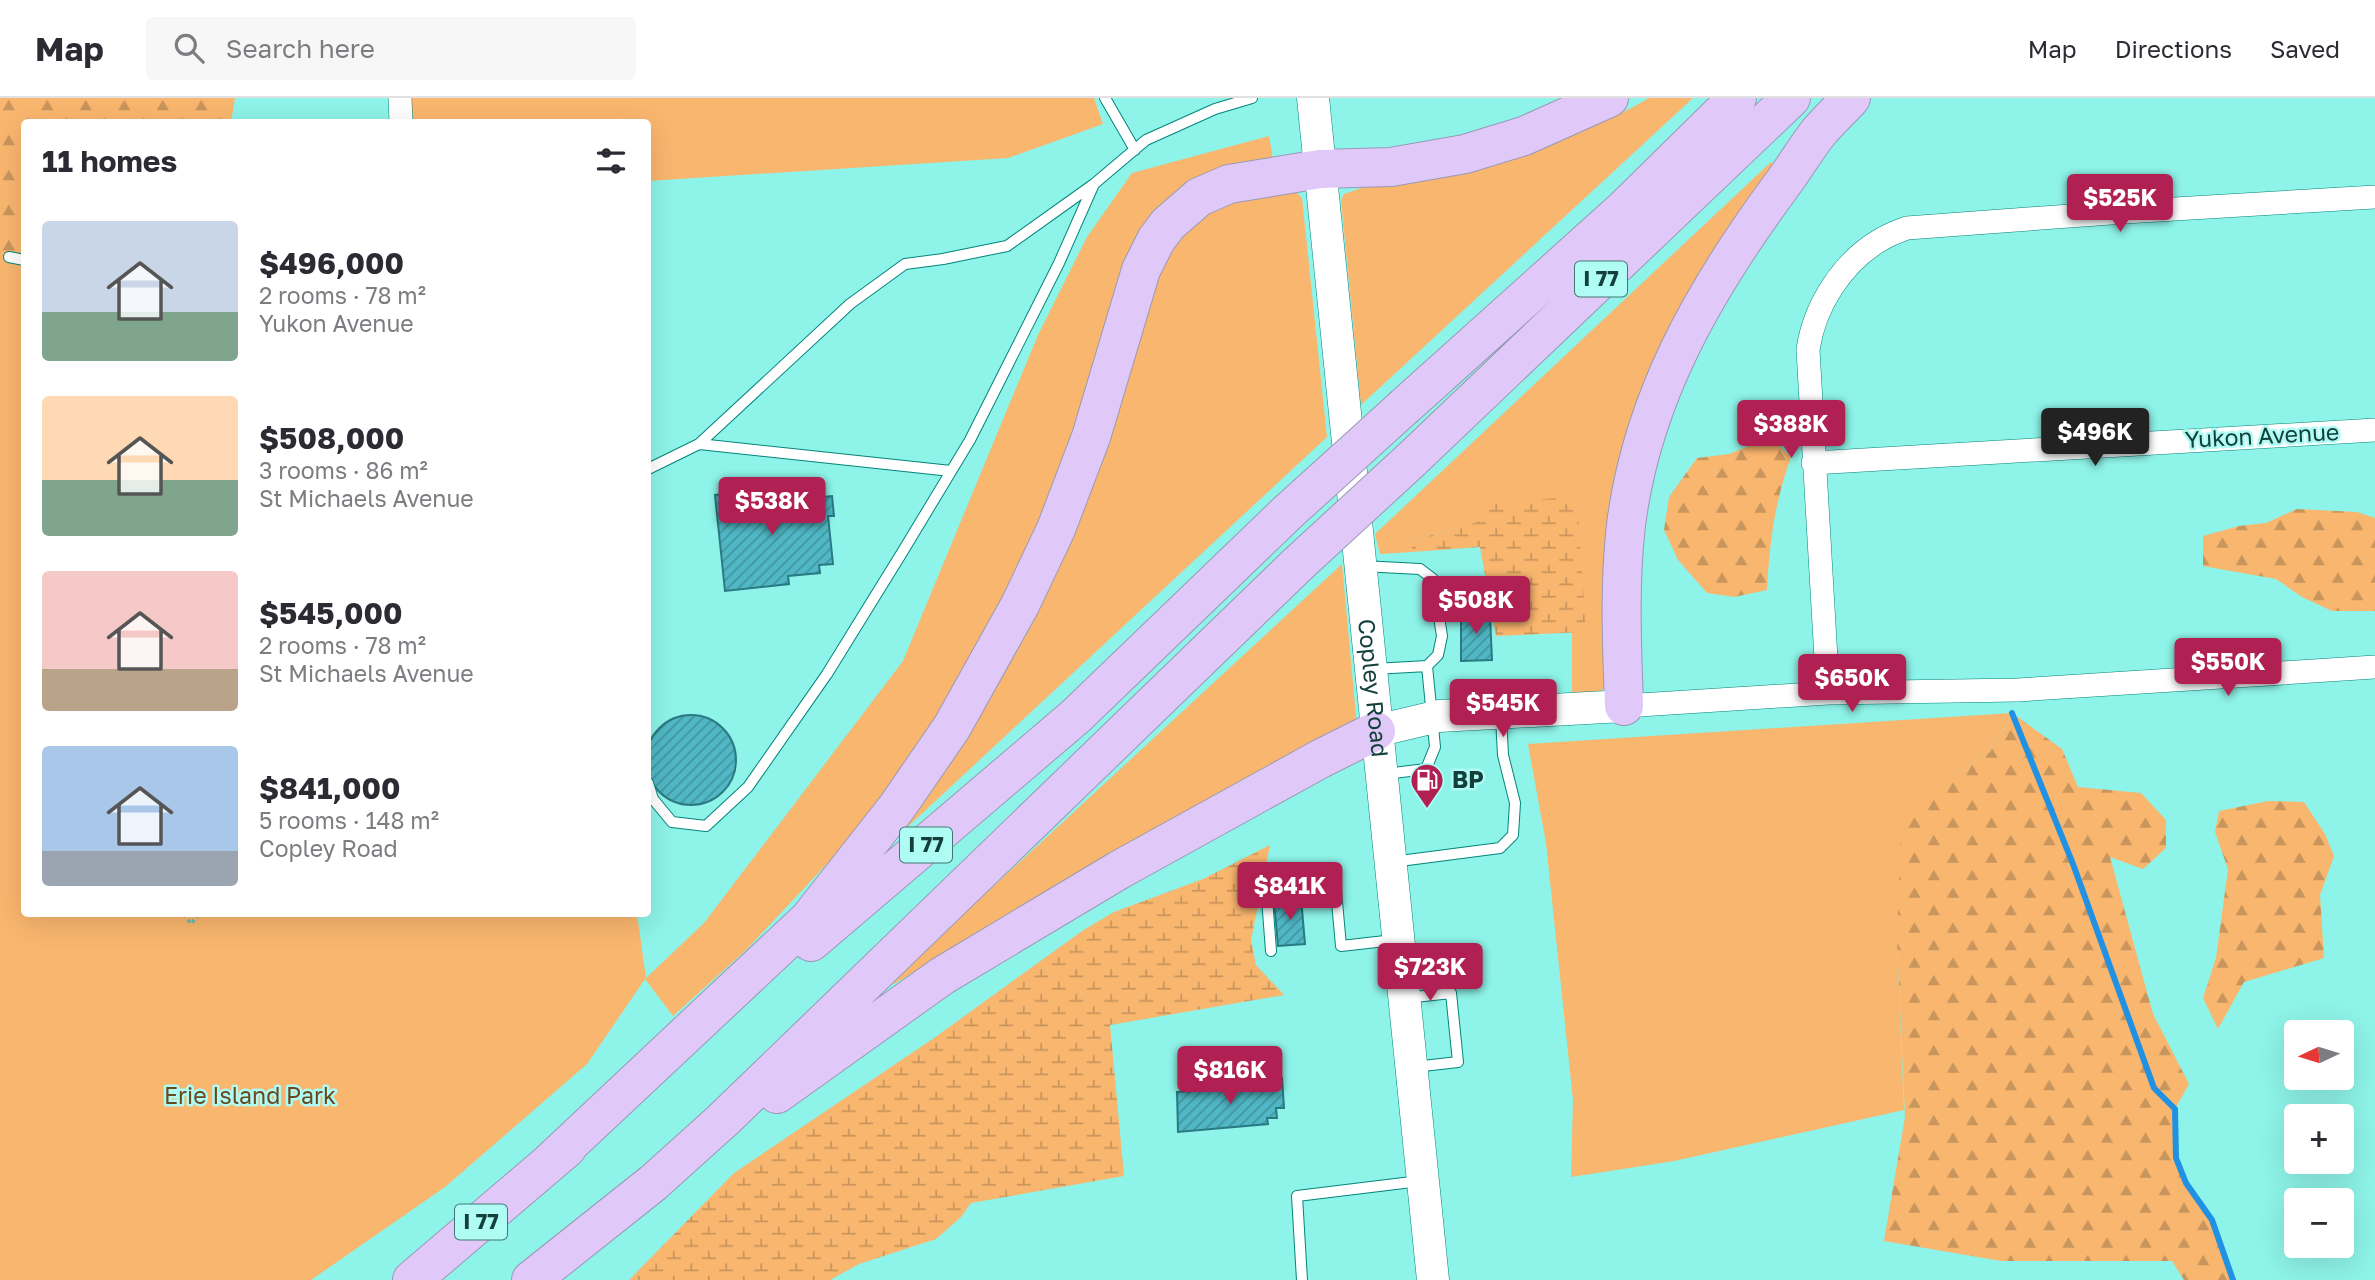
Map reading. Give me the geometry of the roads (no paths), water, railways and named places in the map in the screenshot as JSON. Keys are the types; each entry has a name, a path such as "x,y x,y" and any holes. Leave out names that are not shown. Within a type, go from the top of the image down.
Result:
{"highway":[{"path":"549,1163 809,919 897,807 952,727 1020,605 1056,529 1091,437 1141,270 1156,240 1184,207 1214,189 1229,184 1320,169 1391,167 1465,154 1524,136 1609,98"},
{"name":"I 77","path":"412,1280 1076,716 1288,512 1622,211 1737,98"},
{"name":"I 77","path":"531,1280 653,1183 723,1119 1298,564 1791,98"},
{"path":"1624,706 1622,584 1626,524 1642,449 1668,373 1715,281 1739,244 1818,134 1851,98"},
{"path":"653,1183 942,976 1119,870 1376,731"}],"main road":[{"name":"Copley Road","path":"1313,98 1433,1280"},
{"path":"1376,731 1433,718 1624,706"}],"street":[{"path":"400,98 401,119"},
{"path":"1828,693 1808,350 1810,335 1821,304 1858,258 1881,239 1907,228 2375,197"},
{"name":"Yukon Avenue","path":"1813,463 2375,429"},
{"path":"1624,706 1828,693 2018,690 2375,667"}],"lane":[{"path":"1105,98 1135,150"},
{"path":"651,468 699,444 850,304 905,264 943,260 1007,246 1094,184 1146,140 1215,109 1252,98"},
{"path":"651,793 672,822 706,826 748,787 827,674 970,440 1059,263 1094,184"},
{"path":"9,257 21,259"},
{"path":"699,444 951,471"},
{"path":"1360,566 1420,569 1433,579 1442,636 1438,655 1427,666 1370,669"},
{"path":"1381,775 1426,769 1435,747 1427,666"},
{"path":"1390,862 1500,848 1513,835 1515,803 1503,755 1500,713"},
{"path":"1270,951 1266,886 1335,880 1341,946 1397,939"},
{"path":"1404,998 1451,993 1458,1062 1411,1068"},
{"path":"1303,1280 1297,1196 1423,1181"}],"waterway":[{"path":"2012,713 2073,864 2154,1088 2175,1109 2176,1158 2186,1183 2212,1220 2233,1280"}],"place":[{"name":"BP","path":"1427,810"}],"park label":[{"name":"Erie Island Park","path":"250,1096"}]}
